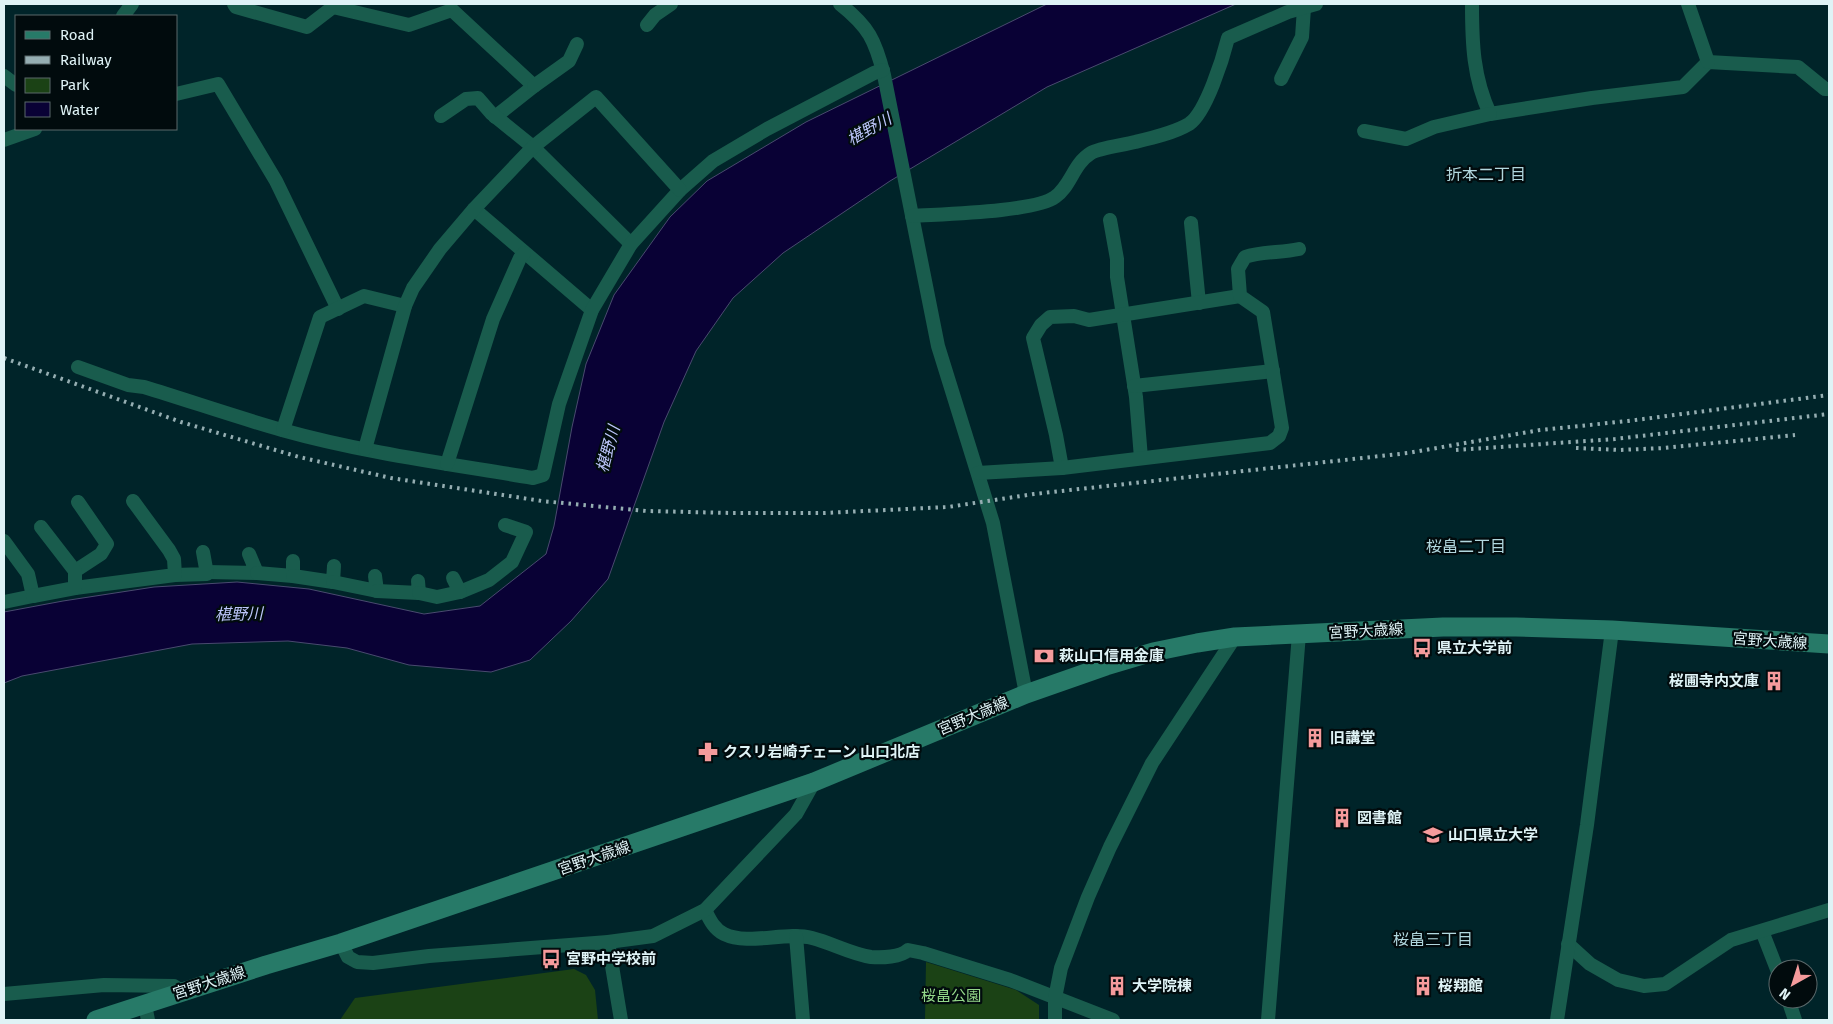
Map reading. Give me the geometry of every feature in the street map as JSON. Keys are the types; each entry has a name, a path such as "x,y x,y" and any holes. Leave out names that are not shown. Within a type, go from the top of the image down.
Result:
{"main road":[{"name":"宮野大歳線","path":"96,1020 146,1012 183,992 266,964 341,943 814,782 1026,694 1153,652 1235,637 1443,627 1612,630 1829,644"}],"street":[{"path":"234,4 236,7 264,16 307,27 333,5 409,25 452,10 534,86"},
{"path":"646,26 655,15 671,4"},
{"path":"840,4 867,28 877,49 938,346 994,523 1026,694"},
{"path":"1472,4 1473,51 1481,94 1490,114"},
{"path":"1688,4 1708,62"},
{"path":"912,216 1012,208 1042,203 1055,197 1064,187 1076,166 1092,152 1140,141 1183,127 1191,122 1198,114 1215,80 1228,38 1280,15 1310,6"},
{"path":"1281,79 1302,37 1310,6"},
{"path":"495,117 569,61 577,44"},
{"path":"1364,131 1406,139 1434,127 1490,114 1592,98 1684,87 1708,62 1798,67 1825,89 1829,89"},
{"path":"78,367 128,385 144,387 283,430 365,449 447,464 533,478 543,475 559,404 592,310 630,244 680,190 712,161 767,129 883,72"},
{"path":"4,76 15,84"},
{"path":"178,94 218,84 276,181 338,309"},
{"path":"365,449 405,306 413,288 440,249 474,208 533,147 596,97 680,190"},
{"path":"440,116 466,99 478,98 495,117 533,147 630,244"},
{"path":"4,140 32,130"},
{"path":"474,208 592,310"},
{"path":"1110,220 1134,386 1141,458"},
{"path":"1191,223 1199,302"},
{"path":"1240,296 1238,269 1245,257 1299,249"},
{"path":"447,464 492,319 524,253"},
{"path":"283,430 320,316 364,296 405,306"},
{"path":"978,473 1062,468 1270,443 1279,436 1282,428 1263,312 1240,296 1089,320 1074,316 1050,316 1041,325 1033,338 1062,468"},
{"path":"1134,386 1272,371"},
{"path":"133,501 169,550 174,559 175,575"},
{"path":"75,571 101,554 107,544 78,502"},
{"path":"4,602 75,588 175,575 207,574 207,572 257,572 293,576 377,591 419,587 437,597 460,592 489,580 512,562 526,532 505,526"},
{"path":"41,527 75,571 75,588"},
{"path":"4,541 28,574 33,596"},
{"path":"203,552 207,572"},
{"path":"249,554 257,572"},
{"path":"293,561 293,576"},
{"path":"333,582 334,566"},
{"path":"375,576 377,591"},
{"path":"453,578 460,592"},
{"path":"1557,1020 1587,824 1612,630"},
{"path":"1268,1020 1299,634"},
{"path":"1055,1020 1055,998 1061,968 1088,897 1110,847 1152,763 1235,637"},
{"path":"341,943 348,957 357,962 372,963 429,956 608,942 652,936 705,910 796,814 814,782"},
{"path":"705,910 716,928 726,935 755,939 785,935 810,937 872,957 903,955 908,950 923,953 1010,980 1113,1020"},
{"path":"1568,944 1590,964 1618,980 1644,986 1665,984 1732,940 1829,910"},
{"path":"1762,931 1773,959"},
{"path":"796,936 803,1020"},
{"path":"608,942 621,1020"},
{"path":"4,994 109,985 174,986 183,992"}],"green space":[{"name":"桜畠公園","path":"926,962 1016,990 1039,1005 1039,1020 925,1020"},
{"path":"574,969 586,975 595,990 598,1020 340,1020 355,998"}],"water":[{"name":"椹野川","path":"1047,4 1236,4 1047,87 890,181 783,253 733,298 696,351 664,422 608,579 571,621 530,660 491,672 409,665 347,648 288,641 192,644 22,676 4,683 4,612 63,601 154,587 237,582 309,589 424,614 480,606 546,554 554,526 572,427 586,364 614,295 670,217 707,181 806,122"}],"railway":[{"path":"4,358 181,422 299,457 391,478 542,501 647,511 732,513 824,513 948,507 1034,494 1408,453 1540,430 1628,421 1829,395"},
{"path":"1456,450 1615,439 1829,414"},
{"path":"1576,448 1620,450 1664,448 1795,435"}],"place":[{"name":"県立大学前","path":"1422,648"},
{"name":"萩山口信用金庫","path":"1044,656"},
{"name":"桜圃寺内文庫","path":"1774,681"},
{"name":"旧講堂","path":"1315,738"},
{"name":"クスリ岩崎チェーン 山口北店","path":"708,752"},
{"name":"図書館","path":"1342,818"},
{"name":"山口県立大学","path":"1433,835"},
{"name":"宮野中学校前","path":"551,959"},
{"name":"大学院棟","path":"1117,986"},
{"name":"桜翔館","path":"1423,986"}],"district":[{"name":"折本二丁目","path":"1486,174"},
{"name":"桜畠二丁目","path":"1466,546"},
{"name":"桜畠三丁目","path":"1433,939"}]}
